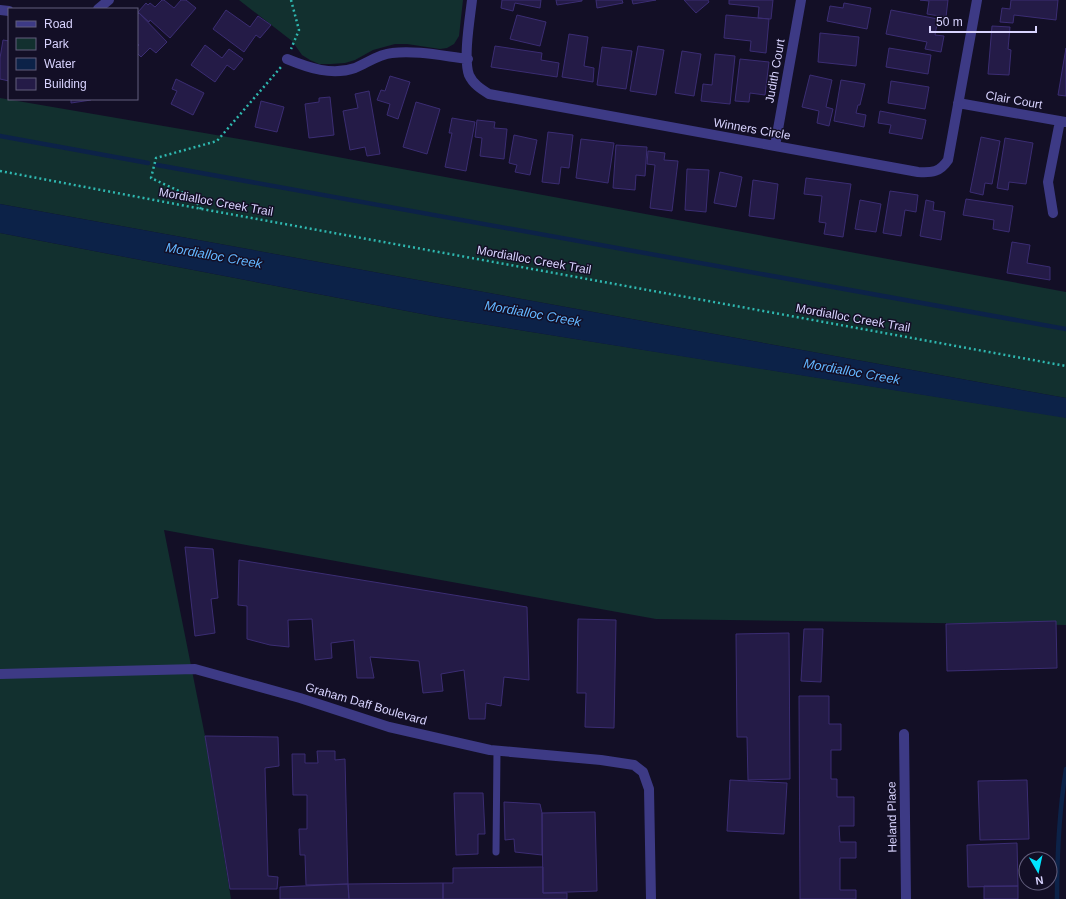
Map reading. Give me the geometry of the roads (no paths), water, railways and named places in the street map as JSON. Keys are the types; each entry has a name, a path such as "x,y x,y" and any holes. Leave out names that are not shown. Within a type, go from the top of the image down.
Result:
{"street":[{"path":"99,8 109,0"},
{"name":"Winners Circle","path":"472,0 468,32 469,75 477,87 489,94 928,173 937,171 944,166 948,160 977,0"},
{"name":"Judith Court","path":"775,146 801,0"},
{"path":"287,60 310,68 335,72 354,68 390,53 409,52 468,59"},
{"name":"Clair Court","path":"958,103 1063,121"},
{"path":"1053,213 1048,182 1063,121"},
{"name":"Graham Daff Boulevard","path":"0,674 195,669 300,698 389,727 498,751 602,760 634,765 643,772 649,790 651,899"},
{"name":"Heland Place","path":"904,734 906,899"}],"lane":[{"path":"496,852 498,751"}],"water":[{"name":"Mordialloc Creek","path":"0,204 1066,398 1066,418 438,317 0,233"}],"waterway":[{"path":"0,136 148,163"},
{"path":"157,165 1066,329"},
{"path":"1057,899 1059,834 1066,769"}]}
